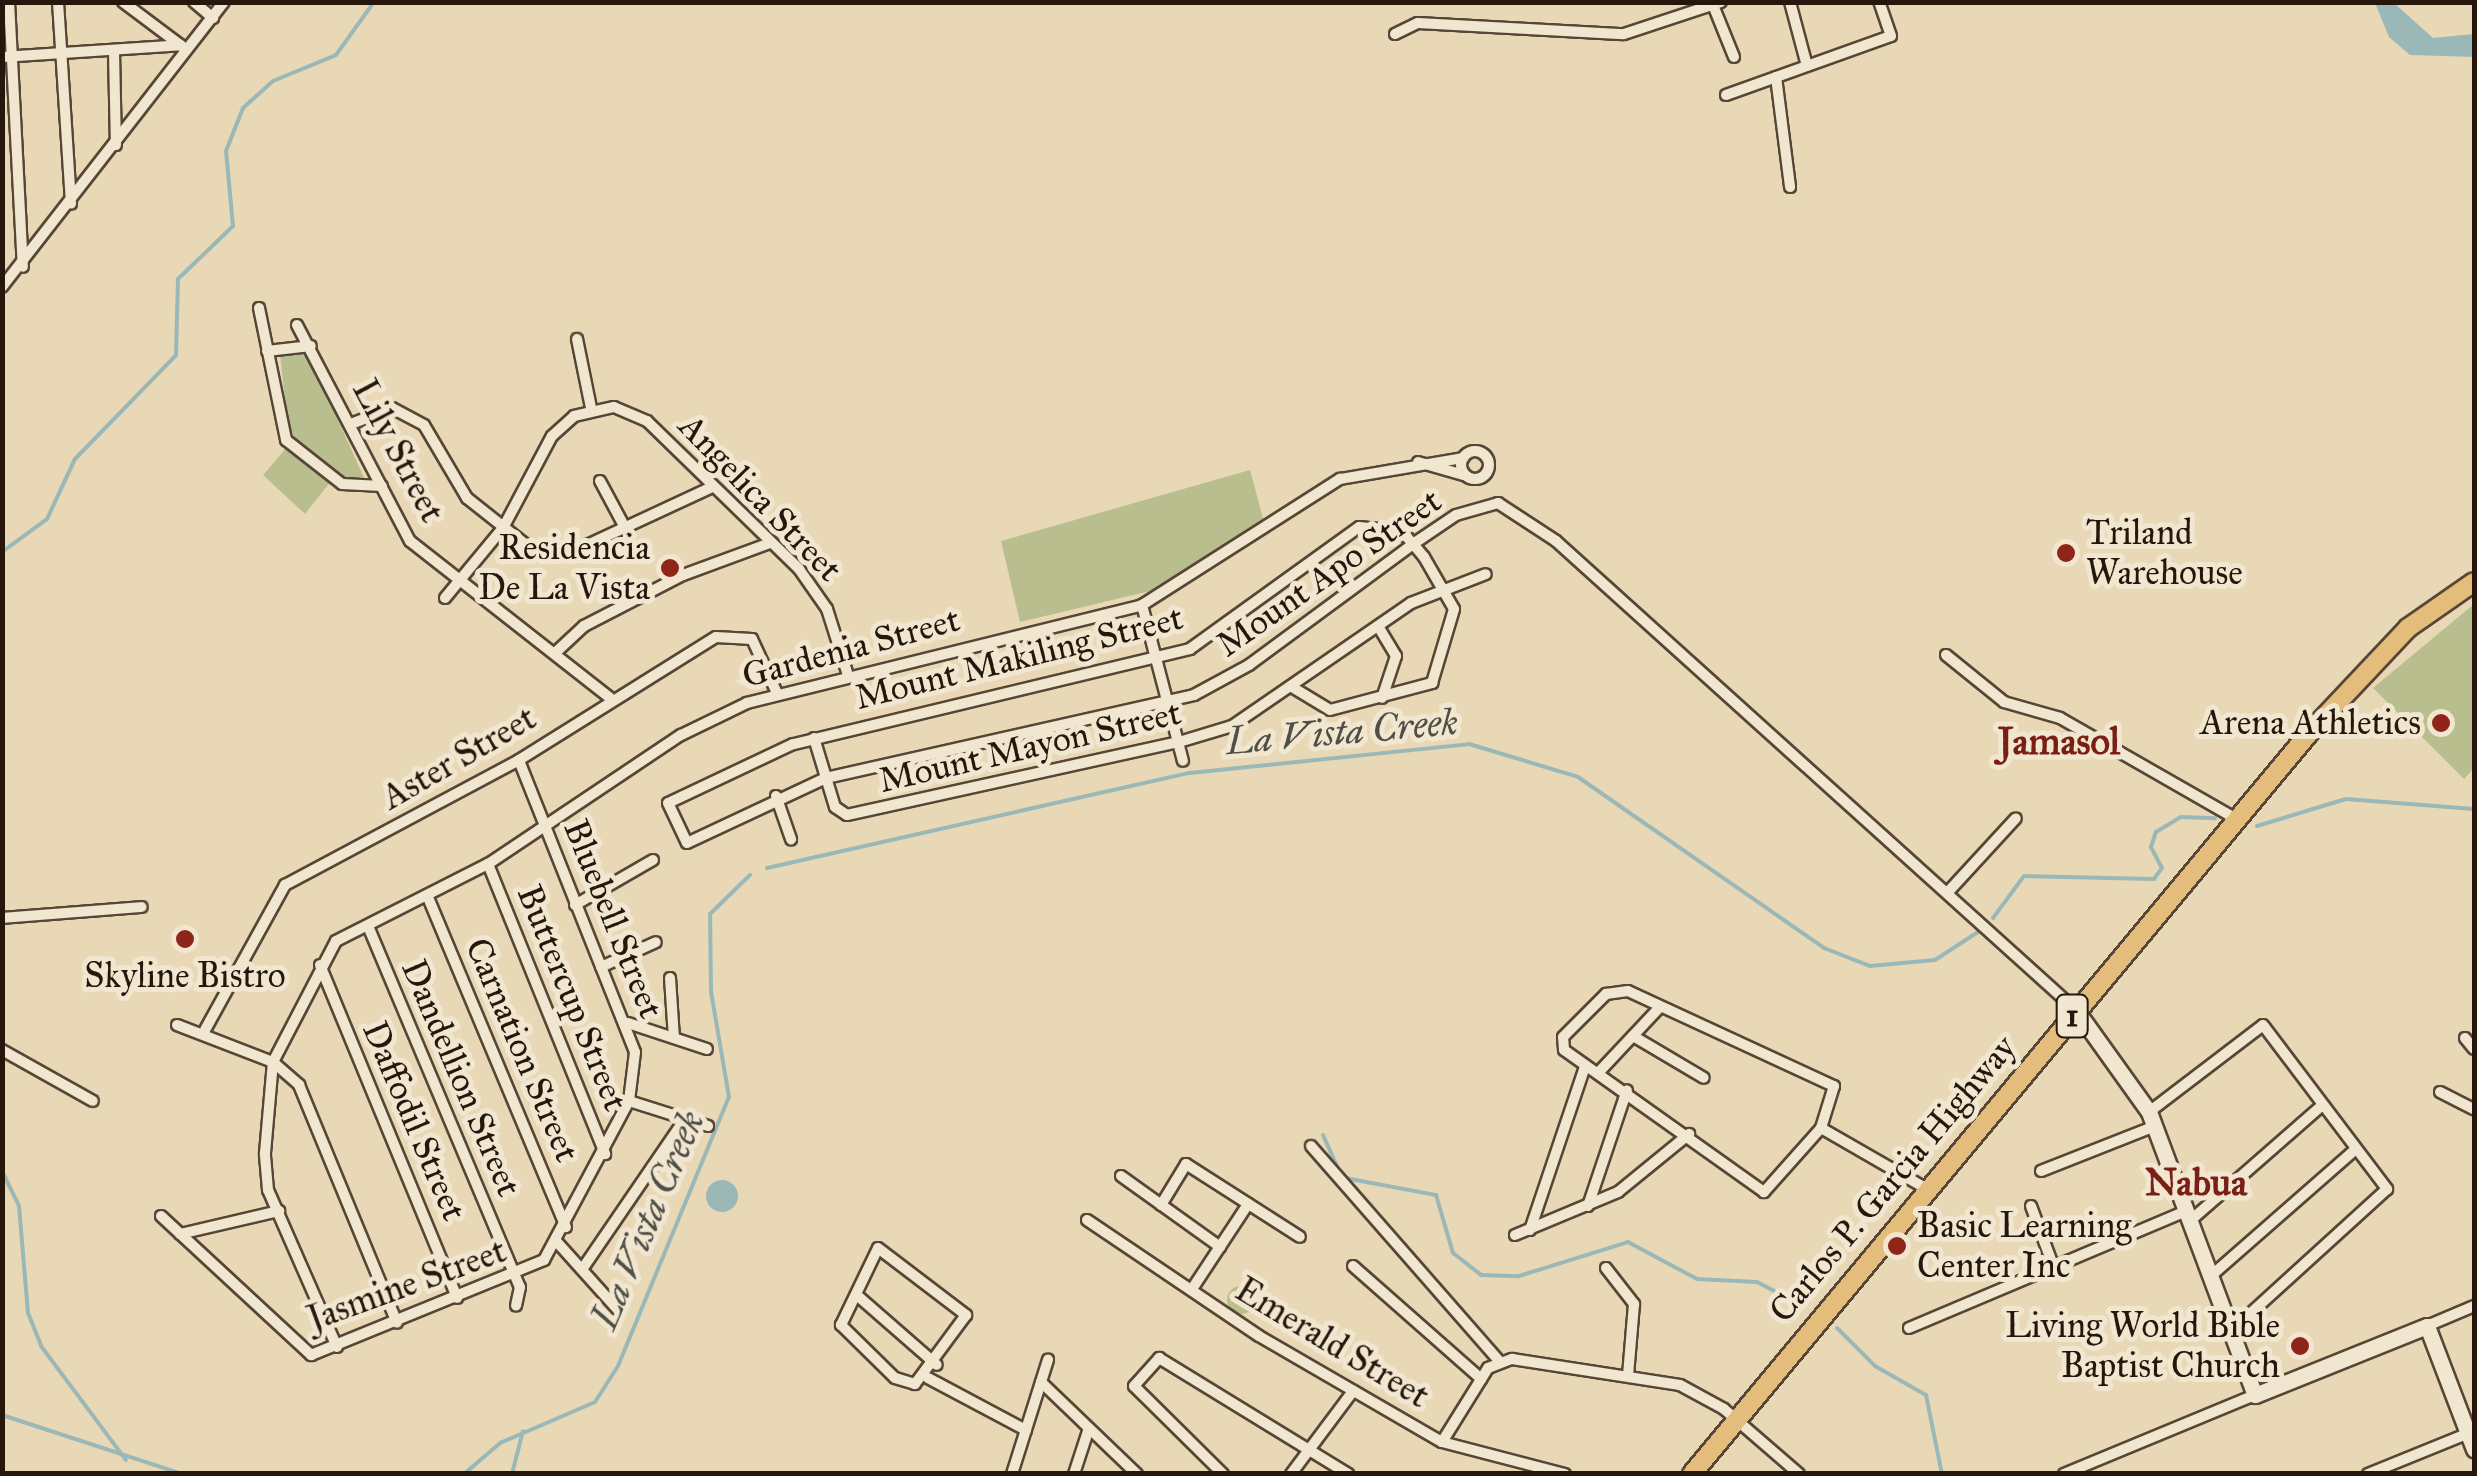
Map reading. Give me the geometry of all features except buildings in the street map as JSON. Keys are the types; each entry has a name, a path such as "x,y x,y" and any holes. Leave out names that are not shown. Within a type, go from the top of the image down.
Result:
{"highway":[{"name":"Carlos P. Garcia Highway","path":"1692,1474 2236,819 2390,644 2474,582"}],"street":[{"path":"10,2 8,57 23,268"},
{"path":"58,2 71,205"},
{"path":"123,2 184,48"},
{"path":"194,2 213,18"},
{"path":"2,287 23,268 116,146 184,48 224,2"},
{"path":"1790,2 1806,66"},
{"path":"1726,94 1891,36 1879,2"},
{"path":"1395,34 1418,24 1624,34 1717,4 1734,57"},
{"path":"8,57 184,48"},
{"path":"114,52 116,146"},
{"path":"1776,77 1790,187"},
{"path":"258,308 286,440 342,484 382,486"},
{"name":"Lily Street","path":"297,325 410,541 610,698"},
{"path":"444,598 503,528 552,436 592,408 577,339"},
{"path":"266,351 310,346"},
{"path":"351,424 379,408 410,416 437,440 462,491 503,528 554,557 622,522 712,486"},
{"name":"Angelica Street","path":"592,408 647,421 815,588 847,672"},
{"path":"1464,475 1463,458 1486,458 1478,479 1484,504"},
{"name":"Gardenia Street","path":"273,1062 320,965 336,941 488,864 681,735 776,691 1142,605 1316,491 1418,462 1463,458"},
{"path":"1418,462 1478,479"},
{"path":"600,481 622,522"},
{"name":"Mount Apo Street","path":"688,843 776,796 826,778 1168,701 1237,672 1413,544 1484,504 1529,518 2076,1010"},
{"name":"Mount Makiling Street","path":"688,843 668,803 814,738 1157,658 1204,641 1365,525 1386,525 1413,544"},
{"path":"554,653 584,626 682,575 770,543"},
{"path":"1292,687 1319,710 1420,692 1436,676 1454,618 1444,586 1413,544"},
{"name":"Mount Mayon Street","path":"826,778 840,813 1179,742 1232,726 1444,586 1486,574"},
{"path":"1142,605 1184,762"},
{"path":"1378,626 1396,656 1382,698"},
{"name":"Aster Street","path":"205,1030 285,885 519,760 610,698 736,634 766,653 776,691"},
{"path":"1946,655 2004,702 2060,718 2236,819"},
{"path":"814,738 826,778"},
{"name":"Bluebell Street","path":"519,760 601,968 628,1023 629,1101"},
{"path":"776,796 791,838"},
{"path":"1948,892 2016,818"},
{"path":"575,905 653,860"},
{"name":"Buttercup Street","path":"488,864 605,1154"},
{"name":"Carnation Street","path":"427,895 566,1227"},
{"path":"2,918 142,907"},
{"name":"Dandellion Street","path":"368,926 516,1276 516,1306"},
{"path":"601,968 656,942"},
{"name":"Daffodil Street","path":"320,965 457,1298"},
{"path":"670,978 674,1038"},
{"path":"1628,991 1660,1007 1836,1090 1820,1128 1760,1193 1689,1134 1564,1050 1563,1037 1606,994 1628,991"},
{"path":"1598,1073 1660,1007"},
{"path":"2076,1010 2152,1119 2255,1395"},
{"path":"628,1023 707,1049"},
{"path":"178,1025 205,1030 273,1062 300,1085 398,1323"},
{"path":"2042,1170 2152,1119 2263,1025 2318,1109 2387,1193 2232,1330"},
{"path":"1633,1036 1704,1078"},
{"path":"2464,1038 2474,1049"},
{"path":"2,1050 93,1101"},
{"path":"273,1062 265,1175 336,1348"},
{"path":"1530,1230 1586,1067"},
{"path":"1588,1206 1627,1090"},
{"path":"2440,1092 2474,1109"},
{"path":"629,1101 708,1126"},
{"name":"Jasmine Street","path":"161,1216 300,1350 336,1348 516,1276 557,1242 629,1101"},
{"path":"1909,1328 2052,1266 2189,1215 2318,1109"},
{"path":"583,1268 685,1120"},
{"path":"1820,1128 1928,1188"},
{"path":"1515,1234 1588,1206 1689,1134"},
{"path":"1311,1146 1500,1361 1628,1375 1680,1386 1736,1419 1799,1474"},
{"path":"2212,1276 2355,1150"},
{"path":"1161,1204 1186,1164 1300,1237"},
{"path":"1121,1176 1220,1247"},
{"path":"1192,1289 1248,1204"},
{"path":"2031,1206 2052,1266"},
{"path":"180,1234 280,1211"},
{"name":"Emerald Street","path":"1087,1220 1353,1391 1442,1442 1565,1474"},
{"path":"557,1242 618,1310"},
{"path":"928,1378 965,1326 964,1311 878,1248 844,1331 902,1382 928,1378 1026,1430"},
{"path":"1353,1266 1481,1379"},
{"path":"1606,1268 1634,1304 1628,1375"},
{"path":"859,1297 937,1365"},
{"path":"2064,1474 2474,1306"},
{"path":"2368,1474 2472,1441 2427,1326"},
{"path":"1223,1474 1134,1386 1159,1358 1348,1474"},
{"path":"1012,1474 1048,1360"},
{"path":"1442,1442 1481,1379 1500,1361"},
{"path":"1041,1382 1137,1474"},
{"path":"1290,1474 1353,1391"},
{"path":"1074,1474 1089,1428"}],"green space":[{"path":"280,354 308,354 366,482 347,482 299,443 288,427"},
{"path":"287,447 331,481 305,514 263,475"},
{"path":"1250,470 1264,522 1167,587 1020,622 1001,541"},
{"name":"Arena Athletics","path":"2474,604 2474,768 2464,779 2373,688"},
{"path":"1241,1286 1251,1290 1255,1300 1251,1310 1241,1314 1231,1310 1227,1300 1231,1290"}],"water":[{"path":"2375,3 2394,3 2433,38 2474,34 2474,57 2410,55 2389,37"},
{"path":"722,1180 733,1185 738,1196 733,1207 722,1212 711,1207 706,1196 711,1185"}],"waterway":[{"path":"2,552 47,519 75,459 176,355 178,279 233,226 226,151 243,108 273,81 336,55 374,2"},
{"name":"La Vista Creek","path":"767,868 1190,773 1469,744 1578,777 1824,948 1870,966 1935,960 1981,930"},
{"name":"La Vista Creek","path":"2257,826 2346,799 2474,809"},
{"name":"La Vista Creek","path":"1993,918 2024,876 2154,879 2162,868 2151,847 2156,832 2181,817 2215,818"},
{"name":"La Vista Creek","path":"464,1474 500,1443 595,1402 618,1366 729,1097 711,992 710,914 750,875"},
{"path":"1323,1135 1339,1171"},
{"path":"2,1171 19,1206 28,1313 41,1346 126,1460"},
{"path":"1345,1178 1436,1195 1453,1253 1481,1275 1519,1276 1628,1242 1697,1279 1757,1282 1803,1306"},
{"path":"1837,1328 1875,1366 1926,1395 1942,1474"},
{"path":"2,1415 183,1474"},
{"path":"512,1474 523,1431"}],"place":[{"name":"Triland Warehouse","path":"2066,553"},
{"name":"Residencia De La Vista","path":"670,568"},
{"name":"Arena Athletics","path":"2441,723"},
{"name":"Skyline Bistro","path":"185,939"},
{"name":"Basic Learning Center Inc","path":"1897,1246"},
{"name":"Living World Bible Baptist Church","path":"2300,1346"}],"district":[{"name":"Jamasol","path":"2059,742"},
{"name":"Nabua","path":"2196,1183"}]}
